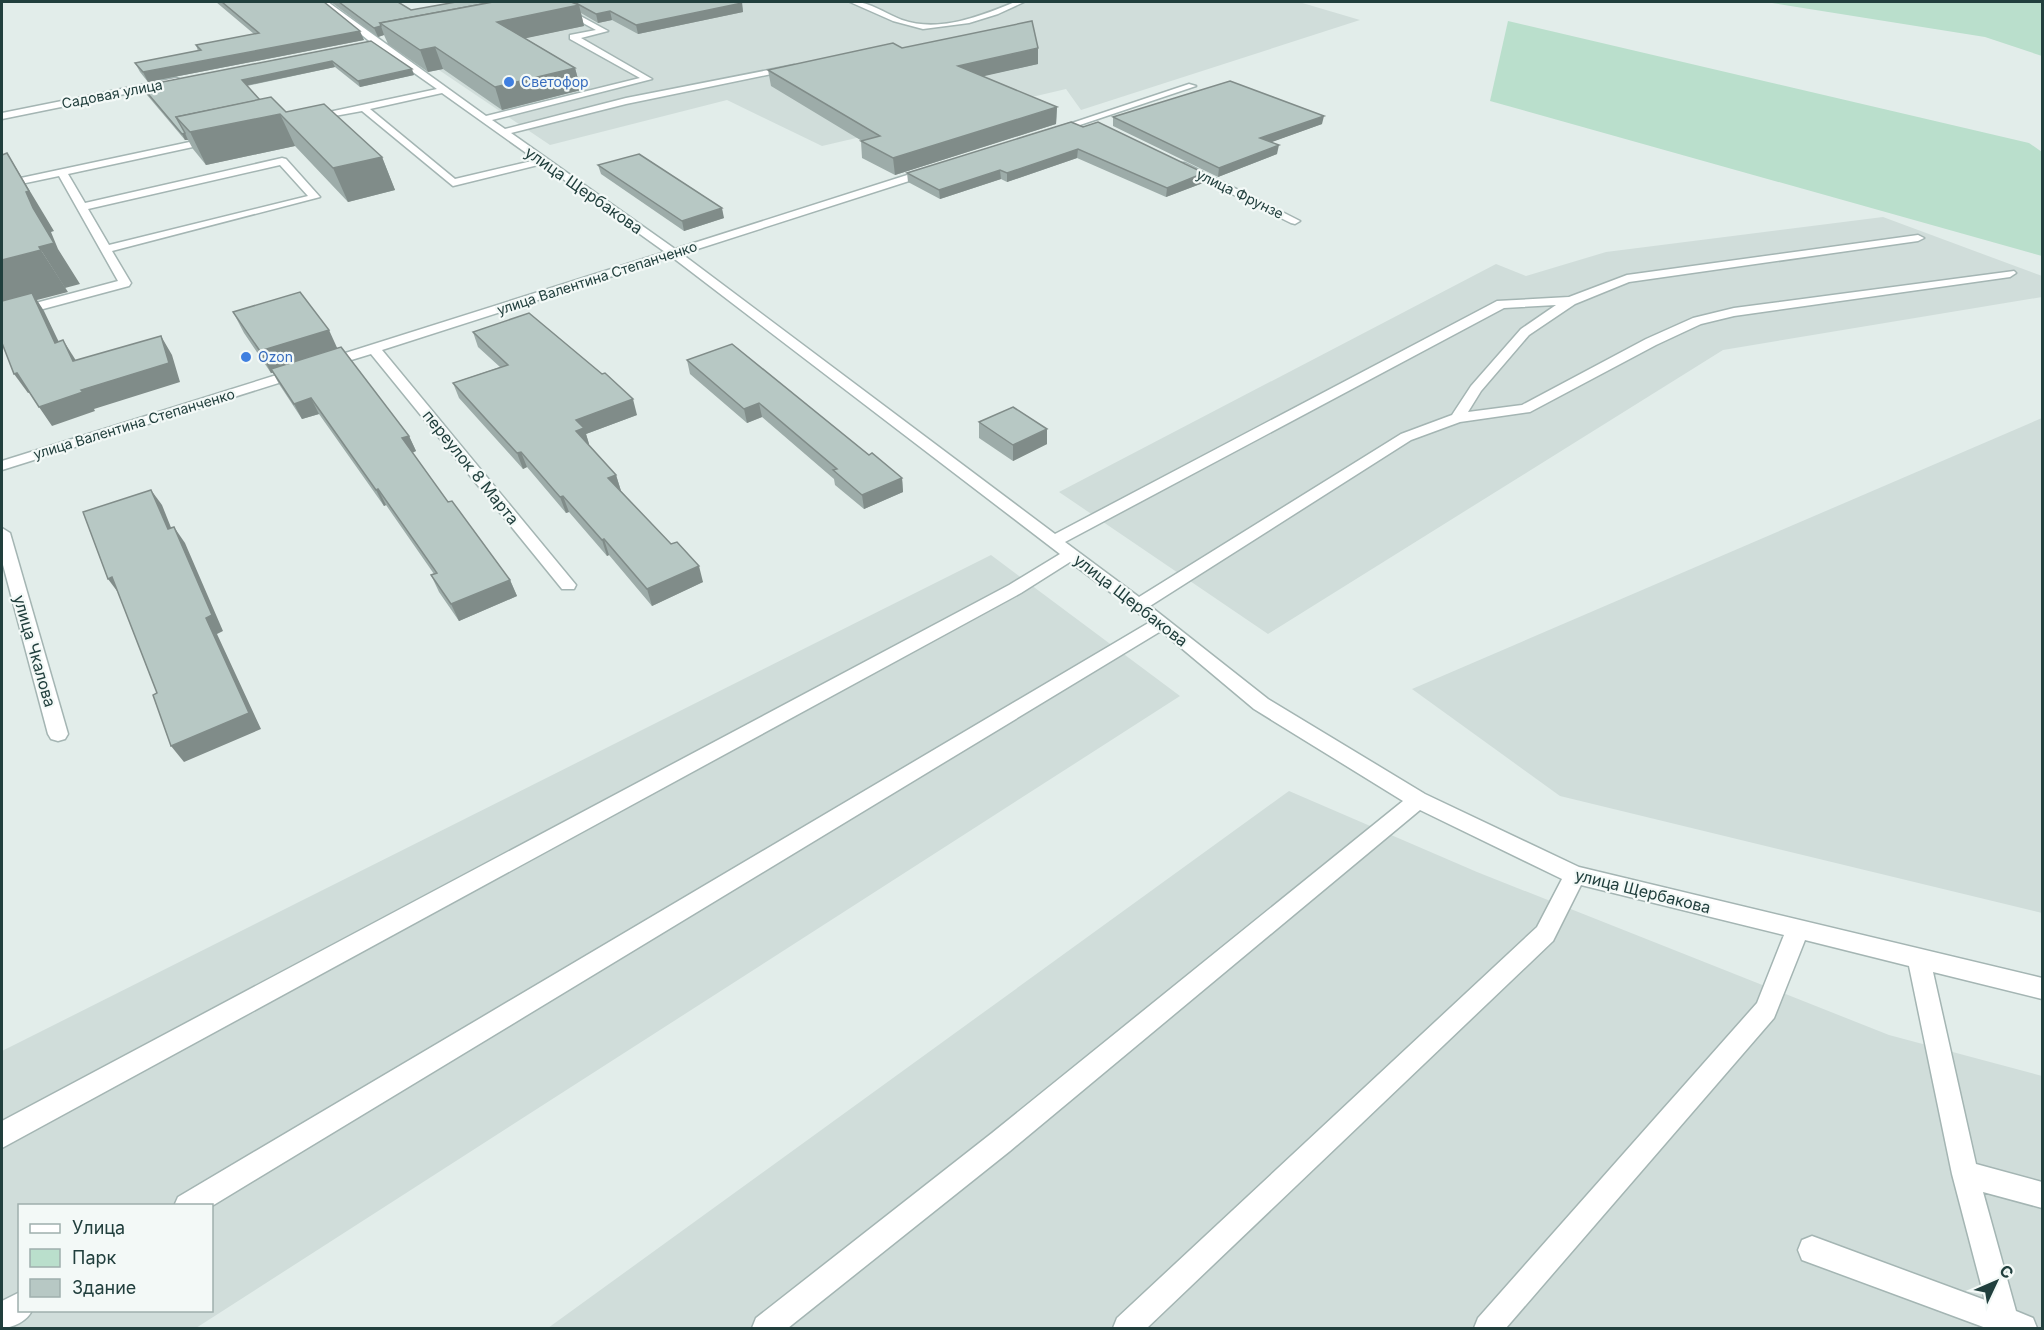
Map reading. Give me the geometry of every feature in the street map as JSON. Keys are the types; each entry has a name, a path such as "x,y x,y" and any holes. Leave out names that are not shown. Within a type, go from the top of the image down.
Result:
{"street":[{"name":"улица Щербакова","path":"324,2 376,42 674,253 1162,622 1261,704 1418,800 1575,875 2043,988"},
{"path":"485,119 648,79 573,37 604,31 556,5 575,2"},
{"path":"854,2 912,25 934,27 1004,9 1020,2"},
{"path":"364,44 387,39"},
{"path":"503,132 626,101 800,65"},
{"name":"Садовая улица","path":"2,116 189,79"},
{"path":"1043,134 1192,86"},
{"path":"294,122 444,90"},
{"path":"363,107 453,183 544,161"},
{"path":"1088,120 1098,125"},
{"path":"2,185 226,137"},
{"name":"улица Фрунзе","path":"1171,160 1295,221"},
{"path":"82,207 282,161 315,197 106,249"},
{"name":"улица Валентина Степанченко","path":"2,466 942,167"},
{"path":"2,316 125,283 62,172"},
{"path":"1457,418 1476,389 1525,332 1571,301 1627,279 1918,238"},
{"path":"1139,605 1406,437 1457,418 1525,409 1651,342 1697,321 1734,312 2010,273"},
{"path":"1054,541 1501,304 1571,301"},
{"name":"переулок 8 Марта","path":"374,349 568,585"},
{"name":"улица Чкалова","path":"2,533 58,734"},
{"path":"2,1135 1015,589 1071,554"},
{"path":"190,1204 1162,622"},
{"path":"766,1329 1001,1142 1418,800"},
{"path":"1127,1329 1545,934 1575,875"},
{"path":"1488,1329 1766,1010 1798,929"},
{"path":"1919,958 1965,1174 2014,1326"},
{"path":"1965,1174 2043,1195"},
{"path":"1812,1250 2014,1326"},
{"path":"2,1317 18,1307"}],"shaded area":[{"path":"596,2 1299,2 1360,20 1081,110 1066,89 822,146 727,100 550,145 396,41"},
{"path":"1883,217 2042,276 2042,297 1723,350 1268,634 1059,492 1496,264 1526,276 1606,252"},
{"path":"2042,418 2042,913 1560,796 1412,689"},
{"path":"991,555 1180,696 196,1328 2,1328 2,1051"},
{"path":"1289,791 1477,872 1889,1035 2042,1076 2042,1328 548,1328"}],"green space":[{"path":"1766,2 2042,2 2042,56 1985,37"},
{"path":"1508,21 2029,143 2042,152 2042,256 1490,101"}],"building":[{"path":"222,2 324,2 360,31 143,72 135,63 201,50 196,45 259,33"},
{"path":"339,2 398,2 411,10 456,2 493,2 380,23 381,26 374,28"},
{"path":"493,2 571,2 579,5 497,22 575,68 495,87 435,47 420,50 380,23"},
{"path":"574,2 742,3 636,25 610,11 596,14"},
{"path":"1032,21 1038,48 958,66 1057,107 893,158 861,141 880,136 768,70 893,43 902,48"},
{"path":"371,41 412,69 358,81 332,61 242,80 260,100 176,117 185,133 182,134 144,89 154,87 152,84"},
{"path":"1230,81 1324,116 1260,138 1279,145 1219,168 1113,117"},
{"path":"271,97 286,112 324,104 382,157 333,168 280,114 190,132 176,117"},
{"path":"1071,122 1083,127 1098,122 1204,173 1167,188 1078,149 1007,173 1000,170 939,190 907,173"},
{"path":"7,153 29,191 26,192 33,208 54,243 39,247 41,250 2,260 2,155"},
{"path":"639,154 722,208 682,221 598,165"},
{"path":"300,292 329,330 260,351 233,312"},
{"path":"32,293 55,343 63,340 73,361 161,336 169,363 81,390 83,392 39,407 17,373 14,374 2,343 2,301"},
{"path":"529,313 602,374 605,373 633,399 576,420 584,428 576,431 616,475 608,478 671,544 677,542 699,566 647,589 604,539 602,540 563,496 560,497 521,452 517,453 453,383 508,365 473,332"},
{"path":"732,344 869,455 872,453 902,478 862,495 833,470 837,469 759,403 744,409 687,360"},
{"path":"341,347 409,436 402,438 448,502 452,501 510,580 451,604 431,575 437,573 311,398 294,404 271,369"},
{"path":"1013,407 1047,429 1013,445 979,422"},
{"path":"151,490 168,529 174,527 212,615 206,618 249,713 171,746 153,695 157,693 112,577 108,579 83,512"}],"place":[{"name":"Светофор","path":"509,82"},
{"name":"Ozon","path":"246,357"}]}
